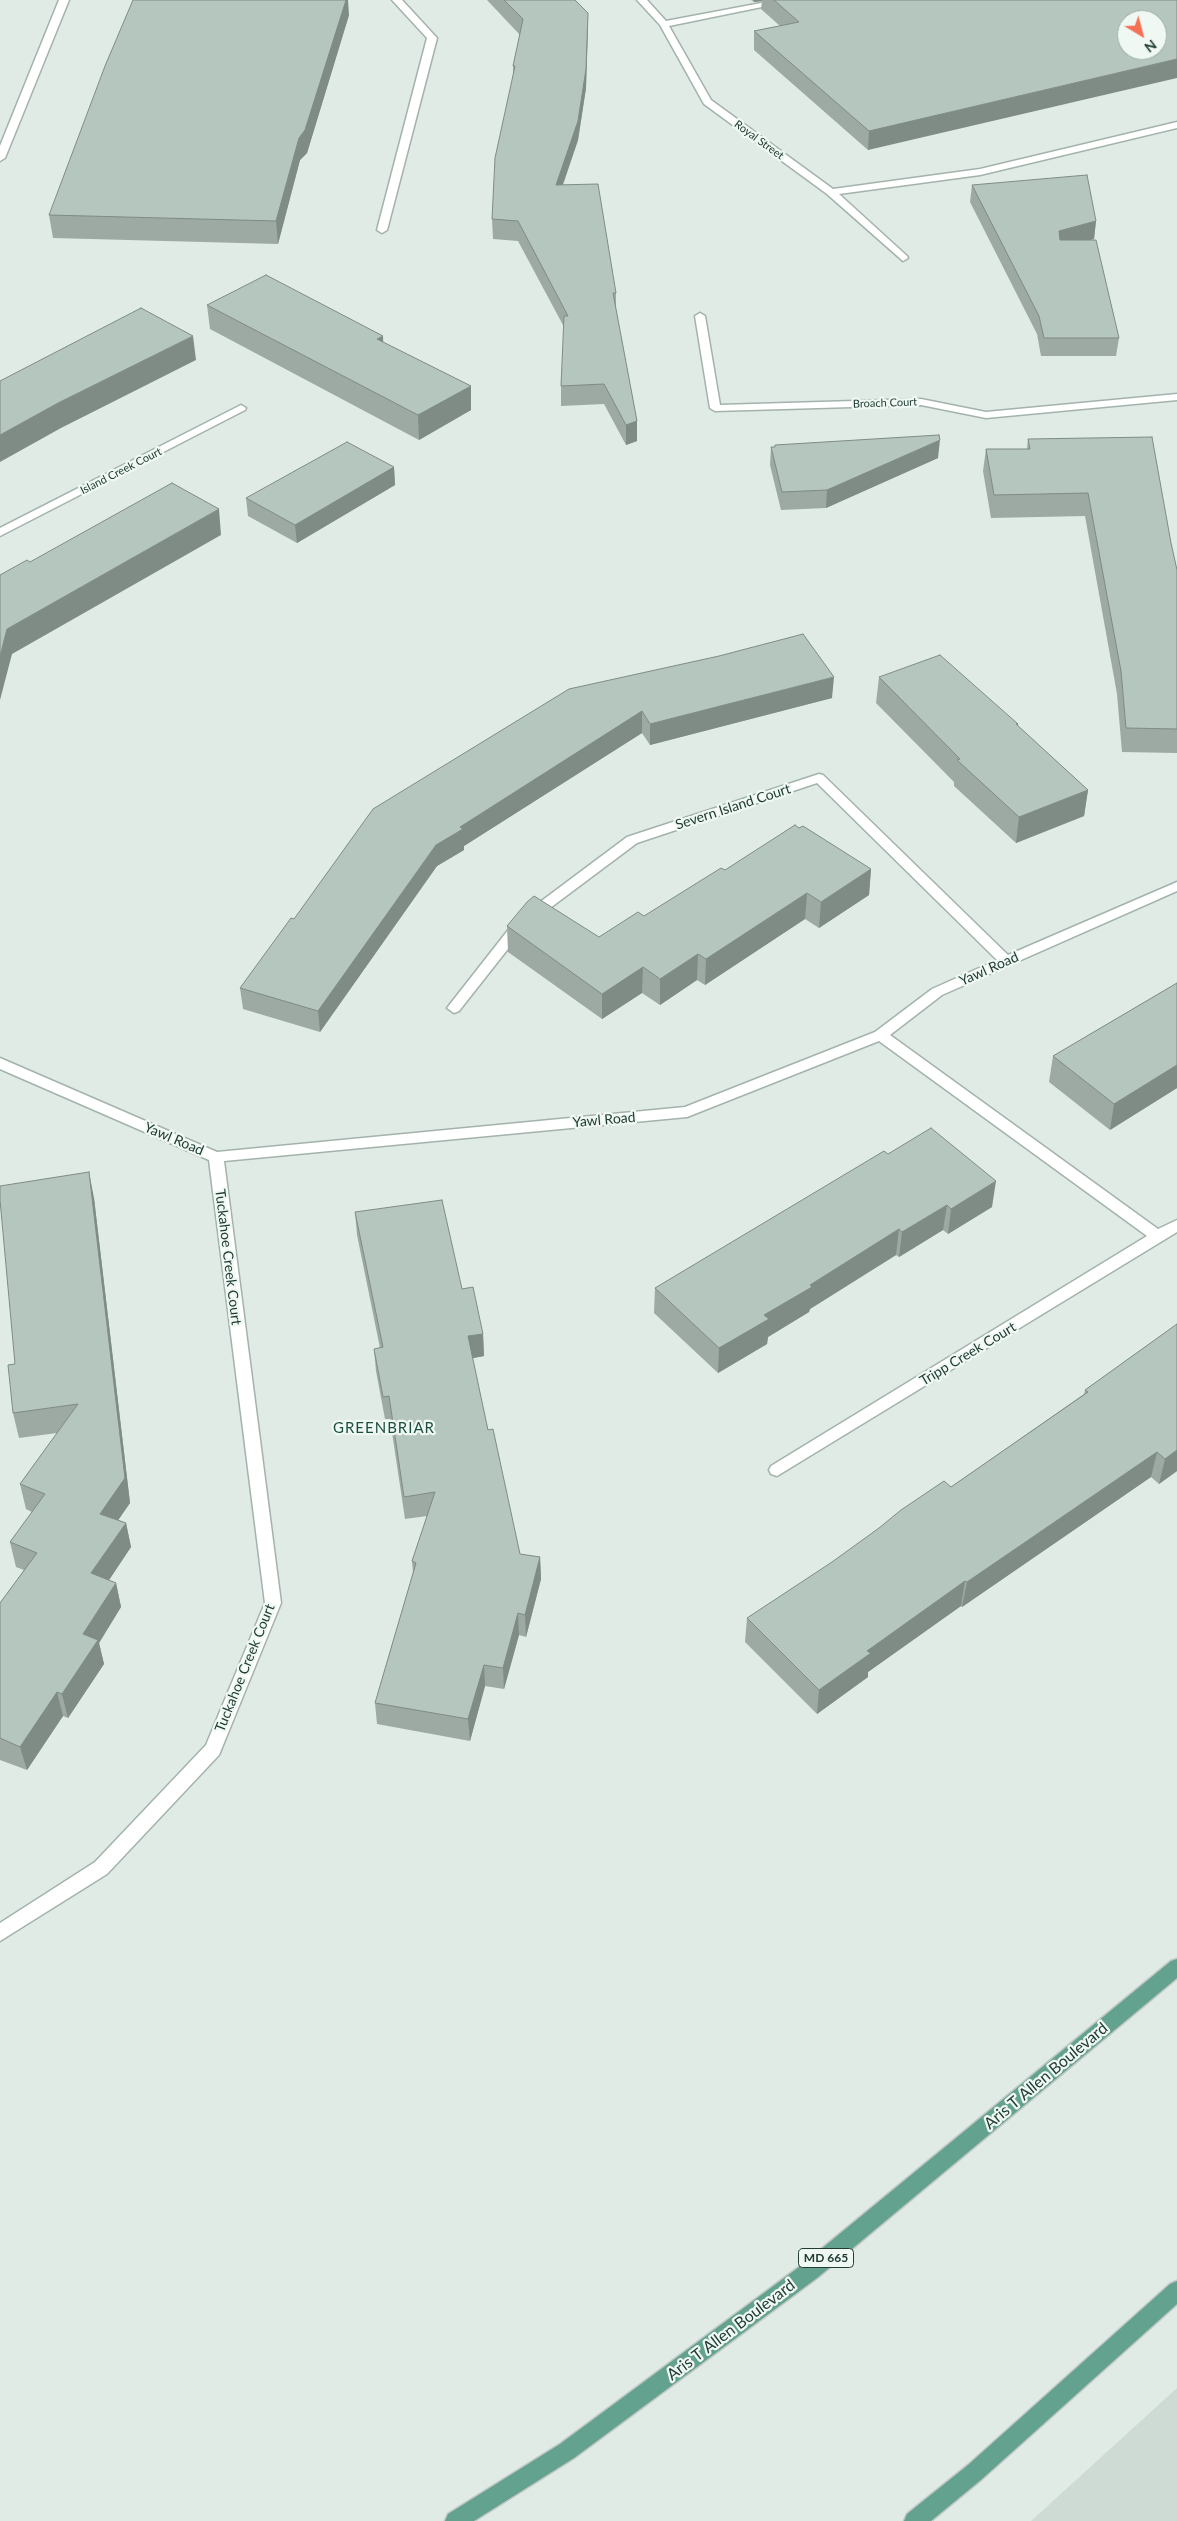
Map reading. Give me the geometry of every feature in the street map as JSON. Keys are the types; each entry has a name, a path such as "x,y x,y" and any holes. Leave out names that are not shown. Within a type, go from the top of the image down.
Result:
{"main road":[{"name":"Aris T Allen Boulevard","path":"455,2521 567,2451 810,2271 1177,1967"},
{"path":"914,2521 975,2472 1177,2291"}],"street":[{"path":"0,158 64,0"},
{"path":"382,230 432,38 397,0"},
{"name":"Royal Street","path":"642,0 664,24 707,102 831,192 903,258"},
{"path":"664,24 791,0"},
{"path":"831,192 980,172 1177,125"},
{"name":"Broach Court","path":"700,316 716,408 921,402 986,414 1177,397"},
{"name":"Island Creek Court","path":"0,533 241,408"},
{"name":"Severn Island Court","path":"454,1008 521,922 632,840 819,778 1006,961"},
{"name":"Yawl Road","path":"0,1063 216,1157 687,1112 880,1035 937,992 1177,886"},
{"path":"880,1035 1158,1237"},
{"name":"Tuckahoe Creek Court","path":"0,1933 102,1868 213,1750 273,1603 216,1157"},
{"name":"Tripp Creek Court","path":"777,1470 1177,1225"}],"shaded area":[{"path":"1177,2388 1177,2521 1031,2521"}],"building":[{"path":"133,0 346,0 305,130 299,138 276,221 49,215 105,66"},
{"path":"504,0 575,0 588,13 586,69 578,121 556,185 598,184 616,293 613,293 637,421 626,425 604,384 561,386 564,316 568,316 518,221 492,219 495,158 523,19"},
{"path":"774,0 1177,0 1177,59 869,131 754,31 799,22"},
{"path":"1087,175 1096,221 1059,231 1060,240 1096,240 1119,338 1044,338 1039,316 972,185"},
{"path":"266,275 383,336 377,339 471,386 418,415 207,305"},
{"path":"141,308 193,336 58,403 0,435 0,381"},
{"path":"939,435 940,440 827,490 782,492 771,447 775,447 775,445"},
{"path":"1152,437 1177,570 1177,729 1126,728 1121,671 1088,493 994,495 986,449 1030,449 1028,439"},
{"path":"347,442 394,467 295,525 246,498"},
{"path":"172,483 219,509 7,629 0,656 0,575 27,560 30,562"},
{"path":"803,634 834,677 650,724 642,711 460,827 463,829 436,845 318,1011 240,988 291,918 294,919 373,809 569,689 719,656"},
{"path":"940,655 1018,724 1016,724 1088,790 1019,817 957,760 960,759 879,677"},
{"path":"795,825 799,828 803,826 871,869 821,902 807,893 706,959 698,954 660,979 643,967 602,994 507,926 534,896 599,937 638,912 644,916 721,868 725,870"},
{"path":"1177,983 1177,1065 1114,1104 1053,1056"},
{"path":"931,1128 996,1181 951,1209 947,1205 902,1232 899,1229 810,1285 812,1287 764,1315 769,1319 719,1348 655,1288 884,1151 888,1154"},
{"path":"89,1172 125,1478 100,1514 126,1523 91,1573 116,1583 83,1634 98,1640 62,1694 57,1692 20,1747 0,1738 0,1603 37,1553 10,1542 45,1494 20,1484 78,1404 13,1413 8,1365 15,1364 0,1186"},
{"path":"442,1200 462,1289 473,1287 483,1334 468,1336 488,1430 493,1429 520,1554 540,1557 525,1615 518,1613 503,1668 484,1665 468,1719 375,1703 416,1563 412,1561 435,1492 404,1497 389,1396 383,1397 374,1349 383,1347 355,1212"},
{"path":"1177,1324 1177,1450 1165,1459 1157,1452 967,1582 965,1581 867,1651 871,1653 819,1690 747,1618 832,1562 901,1510 944,1481 951,1487 1088,1392 1085,1390"}],"district":[{"name":"GREENBRIAR","path":"384,1428"}]}
